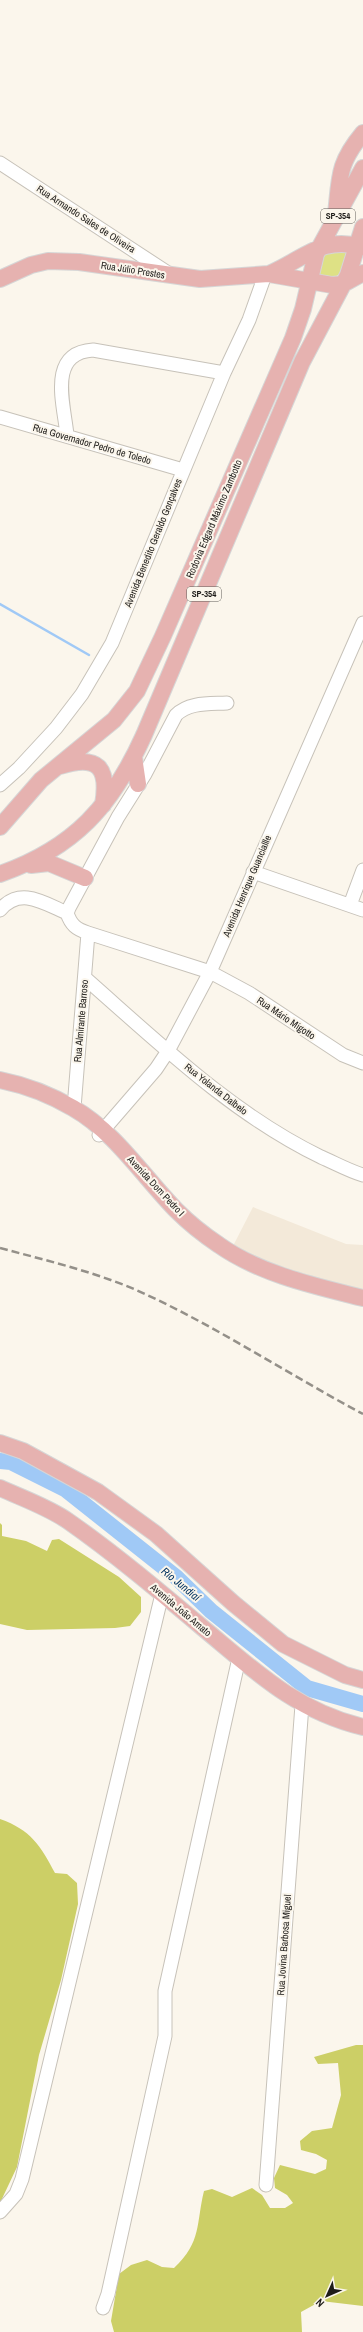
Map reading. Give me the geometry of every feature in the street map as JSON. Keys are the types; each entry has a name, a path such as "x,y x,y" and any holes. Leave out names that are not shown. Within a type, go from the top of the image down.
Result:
{"main road":[{"name":"SP-354","path":"335,222 342,166 349,150 363,133"},
{"name":"Rodovia Edgard Máximo Zambotto","path":"0,827 41,780 114,720 137,691 147,672 293,338 303,309 313,263 363,168"},
{"name":"Rodovia Edgard Máximo Zambotto","path":"0,874 24,866 48,854 75,834 102,807 120,783 134,757 299,369 352,266 362,241"},
{"path":"267,274 321,246 333,243 362,241"},
{"name":"Rua Júlio Prestes","path":"0,279 31,265 48,261 79,262 200,279 267,274"},
{"path":"267,274 332,285 343,284 363,273"},
{"path":"134,757 138,784"},
{"path":"55,767 76,761 88,761 98,766 104,776 106,787 102,807"},
{"path":"24,866 49,863 85,878"},
{"name":"Avenida Dom Pedro I","path":"0,1080 50,1096 74,1108 101,1133 177,1211 219,1245 258,1266 293,1279 363,1298"},
{"name":"Avenida Dom Pedro I","path":"0,1087 45,1101 101,1133 174,1217 226,1256 287,1283 363,1303"},
{"path":"0,1443 23,1451 98,1492 156,1534 233,1603 283,1644 345,1675 363,1680"},
{"name":"Avenida João Amato","path":"0,1488 66,1520 162,1594 264,1679 302,1705 344,1722 363,1727"}],"street":[{"name":"Rua Armando Sales de Oliveira","path":"0,163 172,276"},
{"name":"Avenida Benedito Geraldo Gonçalves","path":"0,785 19,768 56,728 82,694 112,643 183,470 224,373 249,320 267,274"},
{"path":"67,436 62,383 63,367 70,358 82,351 93,350 224,373"},
{"name":"Rua Governador Pedro de Toledo","path":"0,417 183,470"},
{"name":"Avenida Henrique Guanciallle","path":"101,1133 156,1069 168,1051 210,972 363,623"},
{"path":"0,910 11,899 33,898 67,913 118,817 145,774 176,715 182,709 191,706 227,703"},
{"path":"350,905 363,870"},
{"path":"253,872 363,910"},
{"name":"Rua Mário Migotto","path":"67,913 73,926 88,933 210,972 249,993 343,1055 363,1063"},
{"name":"Rua Almirante Barroso","path":"74,1108 88,933"},
{"name":"Rua Yolanda Dalbelo","path":"85,978 168,1051 248,1114 286,1140 363,1175"},
{"path":"0,2212 16,2194 22,2179 29,2144 162,1594"},
{"path":"103,2308 108,2294 165,2036 165,1991 239,1658"},
{"name":"Rua Jovina Barbosa Miguel","path":"266,2185 302,1705"}],"shaded area":[{"path":"253,1207 346,1244 363,1245 363,1293 258,1261 233,1246"},
{"path":"0,1523 2,1525 2,1536 26,1541 47,1551 52,1540 59,1539 119,1577 141,1597 141,1612 130,1626 115,1628 27,1630 0,1624"},
{"path":"0,1819 20,1828 34,1840 55,1873 67,1874 77,1883 78,1904 61,1980 39,2055 17,2167 0,2203"},
{"path":"356,2045 363,2045 363,2306 321,2301 301,2312 302,2332 114,2332 111,2321 119,2274 131,2265 147,2260 162,2267 174,2268 183,2259 194,2241 204,2191 212,2189 232,2197 252,2188 262,2195 270,2208 285,2208 293,2203 287,2195 275,2188 274,2178 280,2165 315,2174 326,2169 327,2160 316,2154 301,2150 300,2141 312,2131 332,2128 341,2095 338,2063 318,2064 314,2057"}],"green space":[{"path":"329,250 347,252 345,271 333,278 322,277 318,272 319,259"}],"waterway":[{"path":"0,604 89,655"},
{"name":"Rio Jundiaí","path":"0,1461 11,1462 65,1489 176,1577 211,1611 307,1688 363,1704"}],"railway":[{"path":"0,1248 85,1271 134,1289 221,1333 363,1414"}]}
